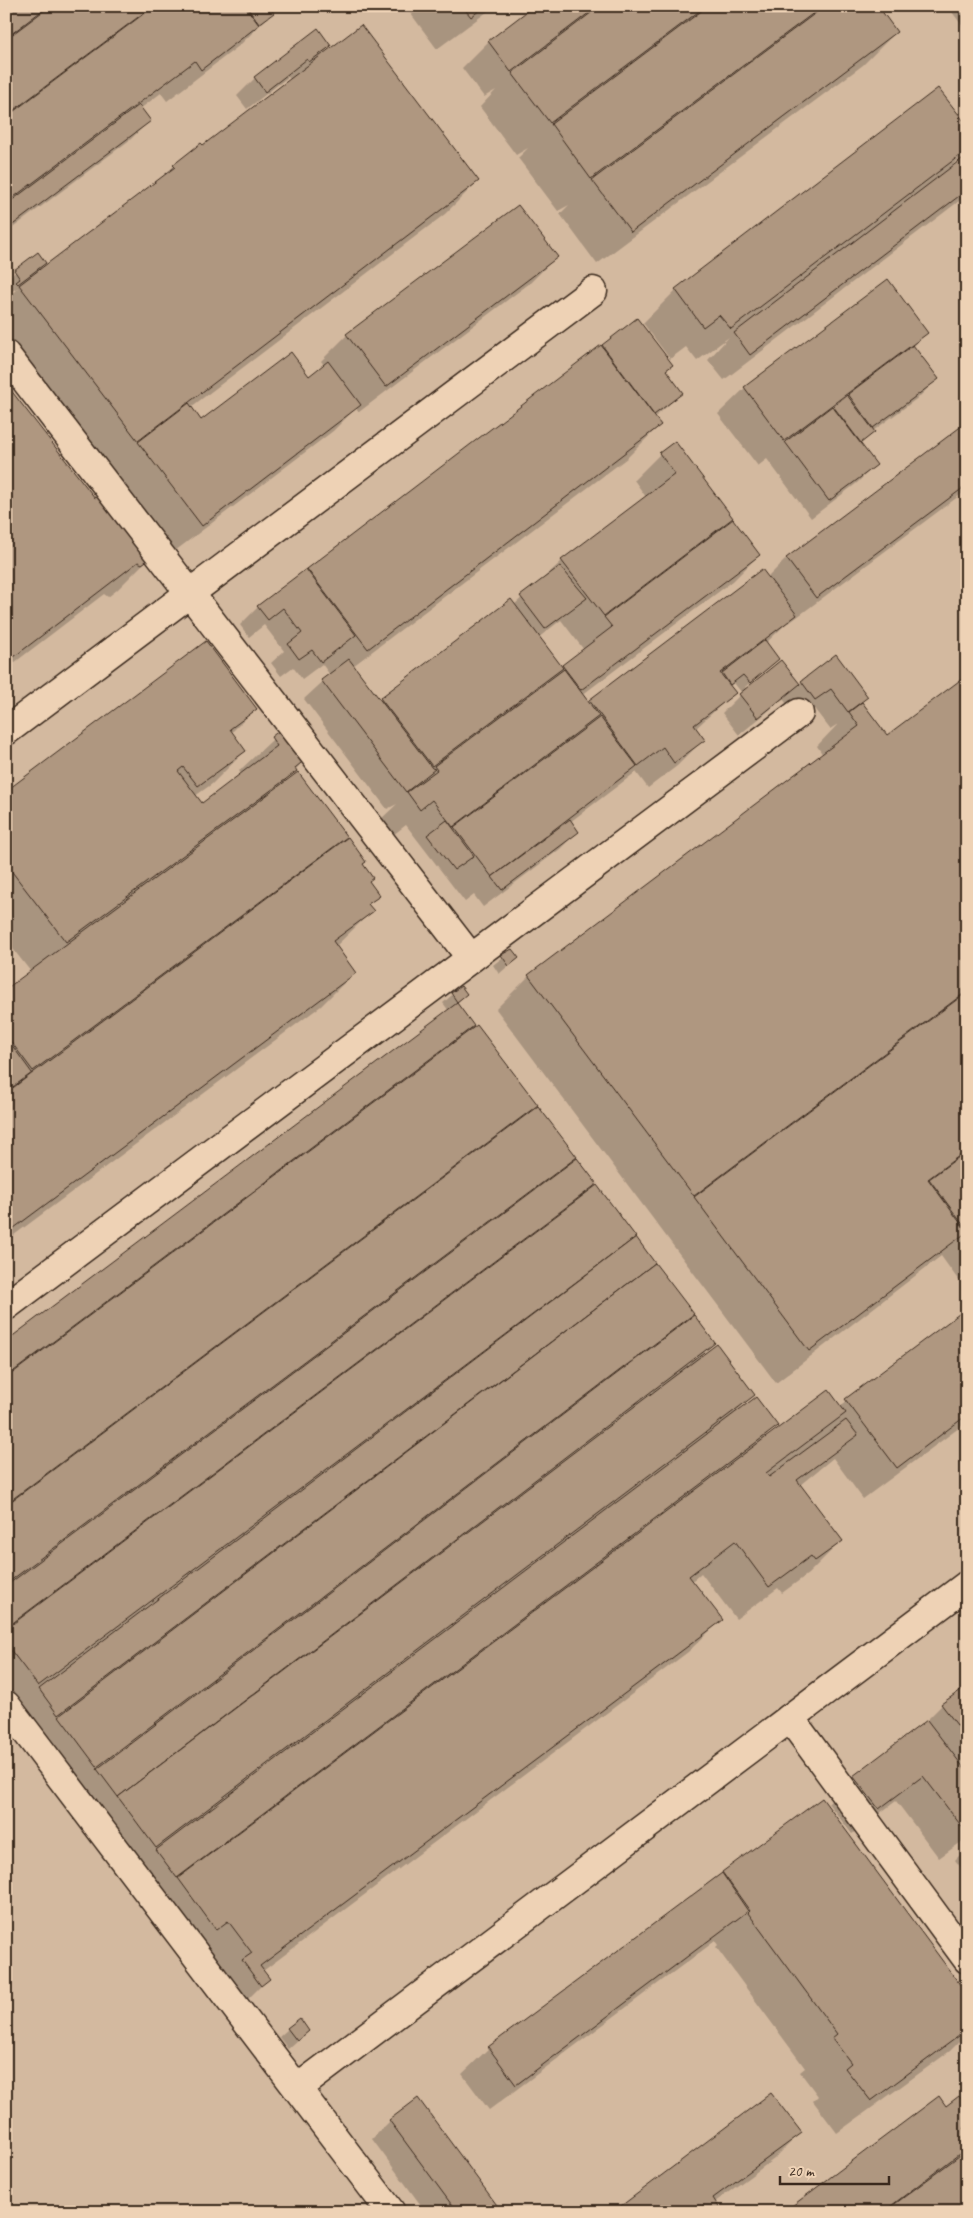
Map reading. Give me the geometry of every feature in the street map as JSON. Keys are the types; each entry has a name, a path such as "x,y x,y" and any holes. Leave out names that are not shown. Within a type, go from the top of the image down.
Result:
{"street":[{"path":"6,731 593,290"},
{"path":"6,355 471,958"},
{"path":"6,1306 799,713"},
{"path":"298,2088 967,1585"},
{"path":"6,1705 391,2212"},
{"path":"790,1718 967,1959"}],"shaded area":[{"path":"6,6 967,6 967,2212 6,2212"}],"building":[{"path":"6,6 48,6 6,38"},
{"path":"50,6 153,6 6,116 6,39"},
{"path":"154,6 245,6 259,25 201,70 195,61 6,203 6,117"},
{"path":"246,6 269,6 274,13 259,24"},
{"path":"462,6 485,6 471,17"},
{"path":"534,6 598,6 511,72 488,41"},
{"path":"600,6 706,6 550,123 512,73"},
{"path":"708,6 823,6 591,179 551,124"},
{"path":"825,6 878,6 897,32 631,232 592,180"},
{"path":"361,25 479,181 138,441 19,285 175,167 173,165 201,143 203,145"},
{"path":"318,28 331,46 309,62 307,59 265,92 254,77"},
{"path":"938,88 967,125 967,150 731,329 719,315 703,327 675,289"},
{"path":"139,105 151,121 6,230 6,211 10,208 7,204"},
{"path":"967,155 967,190 750,355 734,333"},
{"path":"518,205 558,257 386,387 346,334"},
{"path":"38,252 46,263 18,284 16,282 20,279 14,270"},
{"path":"888,279 928,333 784,441 744,387"},
{"path":"637,318 673,365 666,370 683,393 654,415 602,345"},
{"path":"601,345 661,425 368,649 307,569"},
{"path":"913,345 939,379 873,428 848,394"},
{"path":"291,352 309,376 328,361 361,405 202,526 138,442 189,403 201,420"},
{"path":"6,384 95,498 102,493 152,557 142,564 138,562 6,663"},
{"path":"847,395 875,432 861,443 833,406"},
{"path":"832,406 877,465 829,501 785,442"},
{"path":"967,422 967,485 816,598 786,558"},
{"path":"675,441 733,518 604,616 561,560 675,474 659,453"},
{"path":"733,519 760,555 581,690 562,665 612,627 604,617"},
{"path":"560,566 587,598 545,629 520,596"},
{"path":"306,569 356,635 321,662 312,650 299,659 288,644 302,633 283,608 268,620 257,606"},
{"path":"762,569 797,615 720,673 736,693 694,725 705,740 674,763 663,747 638,766 589,700"},
{"path":"511,599 563,668 432,766 380,698"},
{"path":"765,640 779,659 750,683 743,675 730,685 722,673"},
{"path":"206,641 257,709 230,729 246,751 198,786 183,767 178,771 202,803 277,746 271,737 285,726 307,758 295,768 297,771 66,942 6,864 6,791"},
{"path":"836,654 868,697 848,712 831,689 815,700 801,681"},
{"path":"349,659 432,768 435,769 406,792 321,680"},
{"path":"781,660 800,684 758,718 739,694"},
{"path":"564,669 599,716 453,827 432,800 420,810 407,792 437,770 434,766"},
{"path":"967,675 967,991 694,1196 528,975 859,726 849,712 862,702 887,735"},
{"path":"600,717 637,766 492,877 454,827"},
{"path":"298,772 347,837 33,1071 6,1035 6,989"},
{"path":"570,819 579,832 502,890 492,877"},
{"path":"447,820 474,856 454,870 427,835"},
{"path":"348,837 366,862 363,864 373,878 369,881 380,896 368,904 374,911 333,941 356,973 6,1234 6,1093"},
{"path":"512,949 519,958 509,966 501,955"},
{"path":"461,986 467,994 457,1002 451,993"},
{"path":"967,992 967,1150 928,1179 967,1232 809,1351 694,1197"},
{"path":"457,1003 474,1026 6,1377 6,1341"},
{"path":"477,1025 538,1105 6,1504 6,1378"},
{"path":"6,1037 32,1073 6,1092"},
{"path":"538,1106 577,1157 6,1584 6,1505"},
{"path":"967,1151 967,1230 929,1179"},
{"path":"577,1158 597,1184 6,1628 6,1586"},
{"path":"597,1185 636,1237 38,1686 6,1644 6,1629"},
{"path":"636,1237 655,1263 58,1715 39,1689"},
{"path":"655,1263 694,1314 97,1767 59,1716"},
{"path":"967,1308 967,1415 897,1468 845,1399"},
{"path":"694,1315 715,1343 118,1797 97,1769"},
{"path":"717,1344 755,1395 156,1848 118,1797"},
{"path":"829,1390 846,1413 766,1473 769,1477 846,1420 858,1435 797,1480 843,1541 815,1561 811,1556 769,1587 735,1541 689,1576 723,1620 260,1966 270,1979 261,1986 242,1960 252,1953 228,1921 216,1930 178,1878"},
{"path":"756,1397 778,1426 177,1878 156,1850"},
{"path":"964,1688 967,1692 967,1738 941,1704"},
{"path":"927,1720 967,1772 966,1832 923,1776 879,1809 853,1776"},
{"path":"822,1798 967,1994 967,2030 871,2101 845,2068 851,2063 832,2038 837,2034 748,1913 750,1911 722,1872"},
{"path":"722,1873 748,1911 516,2085 488,2047"},
{"path":"300,2018 309,2031 297,2041 287,2028"},
{"path":"771,2093 802,2133 713,2198 722,2212 613,2212"},
{"path":"939,2096 946,2106 959,2096 967,2106 967,2126 964,2128 967,2133 967,2148 883,2212 784,2212"},
{"path":"418,2098 502,2212 457,2212 389,2120"},
{"path":"967,2150 967,2212 884,2212"}]}
